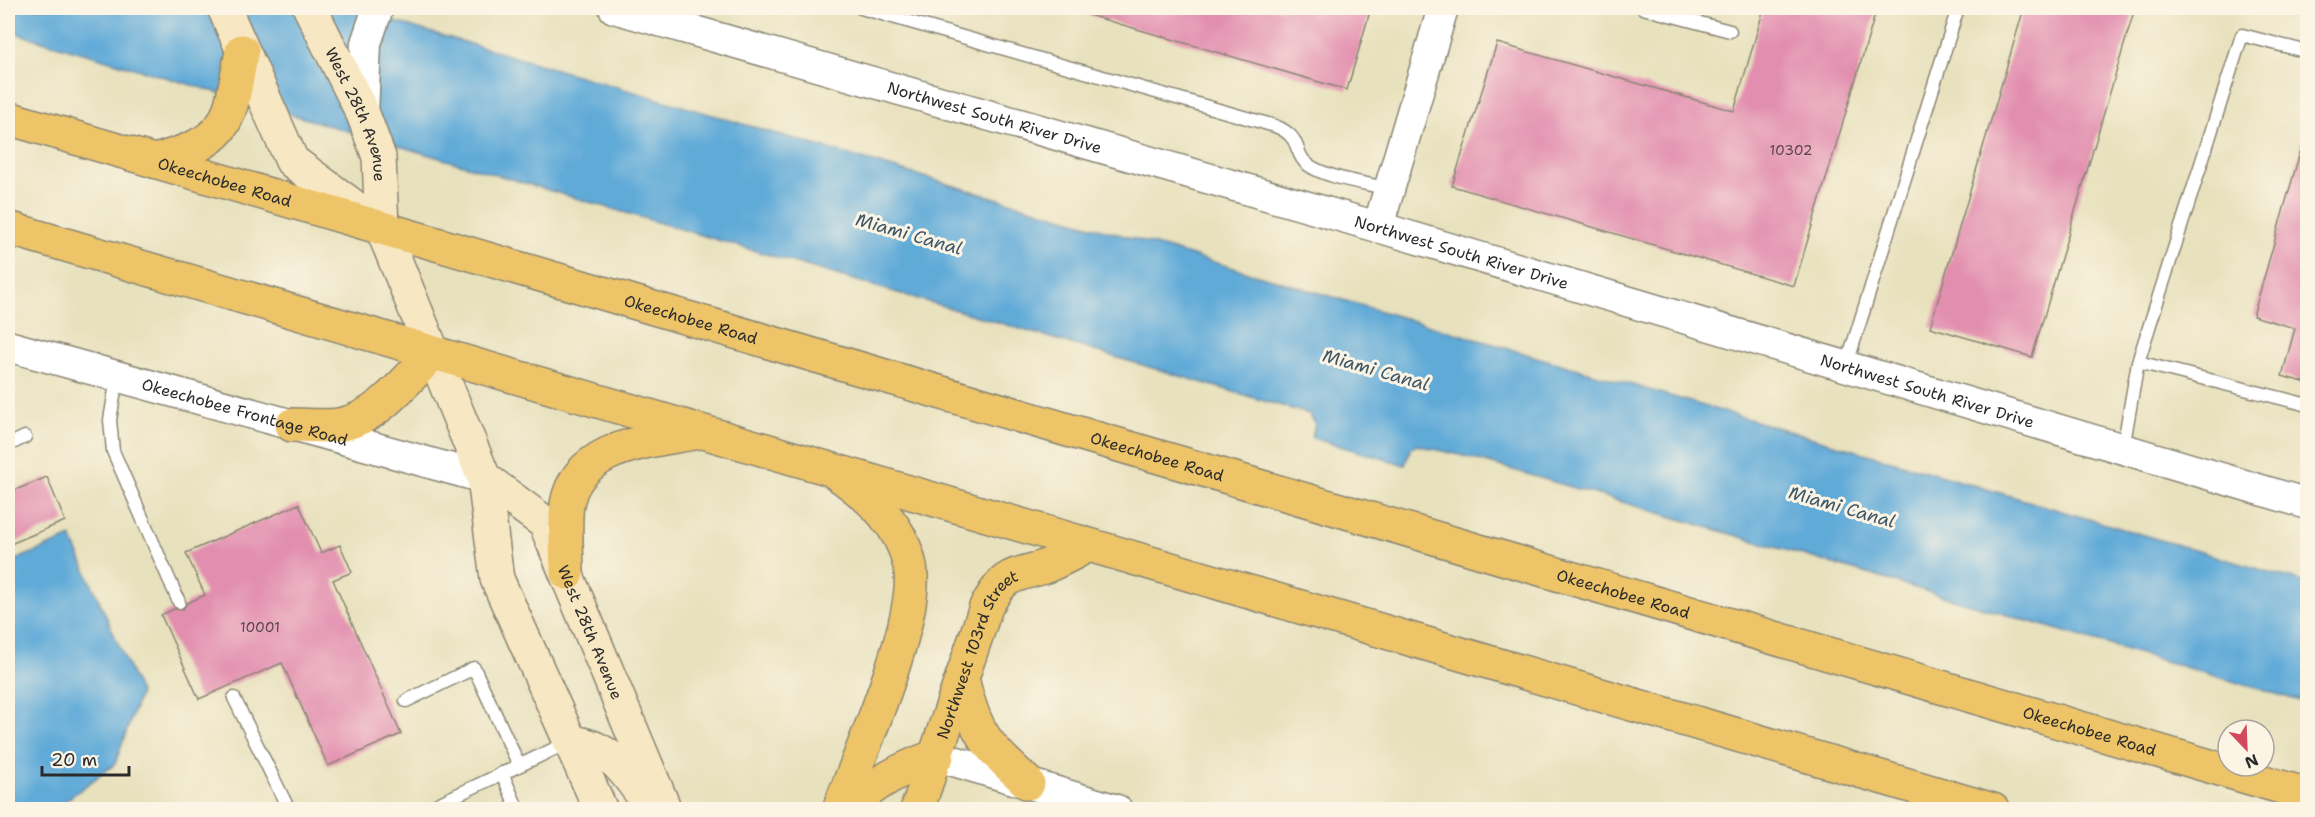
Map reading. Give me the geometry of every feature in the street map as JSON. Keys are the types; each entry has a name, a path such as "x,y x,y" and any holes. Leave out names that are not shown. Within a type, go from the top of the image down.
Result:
{"main road":[{"path":"224,8 292,161 382,228"},
{"name":"West 28th Avenue","path":"310,8 363,114 379,157 382,228 484,478 497,579 601,810"},
{"path":"155,162 190,151 210,141 221,130 230,111 242,51"},
{"name":"Okeechobee Road","path":"8,118 2307,795"},
{"path":"8,228 700,431 1085,548 1993,810"},
{"path":"291,425 337,425 366,416 381,405 433,353"},
{"path":"567,573 567,505 573,484 596,458 617,450 700,431"},
{"path":"831,470 877,505 893,526 903,546 912,580 909,608 888,678 842,810"},
{"name":"West 28th Avenue","path":"484,478 545,523 665,810"},
{"name":"Northwest 103rd Street","path":"917,810 986,607 996,588 1007,578 1024,570 1041,568 1085,548"},
{"path":"962,678 975,725 1001,758 1028,783"},
{"path":"570,741 591,744 615,760 623,767 653,810"},
{"path":"842,810 886,777 904,767 937,756"}],"street":[{"path":"363,114 366,43 378,8"},
{"name":"Northwest South River Drive","path":"614,8 1378,227 2307,504"},
{"path":"1378,227 1443,8"},
{"name":"Okeechobee Frontage Road","path":"8,346 484,478"},
{"path":"937,756 1117,810"}],"lane":[{"path":"861,8 1275,126 1286,130 1294,138 1305,163 1319,171 1389,189"},
{"path":"1643,8 1730,31"},
{"path":"1845,368 1958,8"},
{"path":"2123,450 2138,362 2242,35 2307,52"},
{"path":"2138,362 2307,405"},
{"path":"117,378 110,420 113,451 179,602"},
{"path":"8,445 25,437"},
{"path":"406,701 474,668 519,765"},
{"path":"234,698 289,810"},
{"path":"425,810 570,741"},
{"path":"502,773 518,810"}],"water":[{"name":"Miami Canal","path":"8,8 348,8 2307,583 2307,703 1472,458 1417,445 1411,448 1405,465 1312,438 1315,423 1309,414 8,31"},
{"path":"71,537 140,693 115,764 54,809 8,809 8,563"}],"building":[{"path":"1086,8 1371,8 1347,90 1085,14"},
{"path":"1764,8 1877,8 1794,286 1452,186 1497,43 1734,111"},
{"path":"2024,8 2135,8 2032,357 1930,327"},
{"path":"2301,149 2307,150 2307,383 2282,376 2295,328 2253,316"},
{"path":"47,477 65,521 8,545 8,493"},
{"path":"299,504 321,553 340,545 352,572 333,580 401,734 328,766 282,663 199,699 161,615 174,609 183,609 187,603 205,595 186,553"}]}
